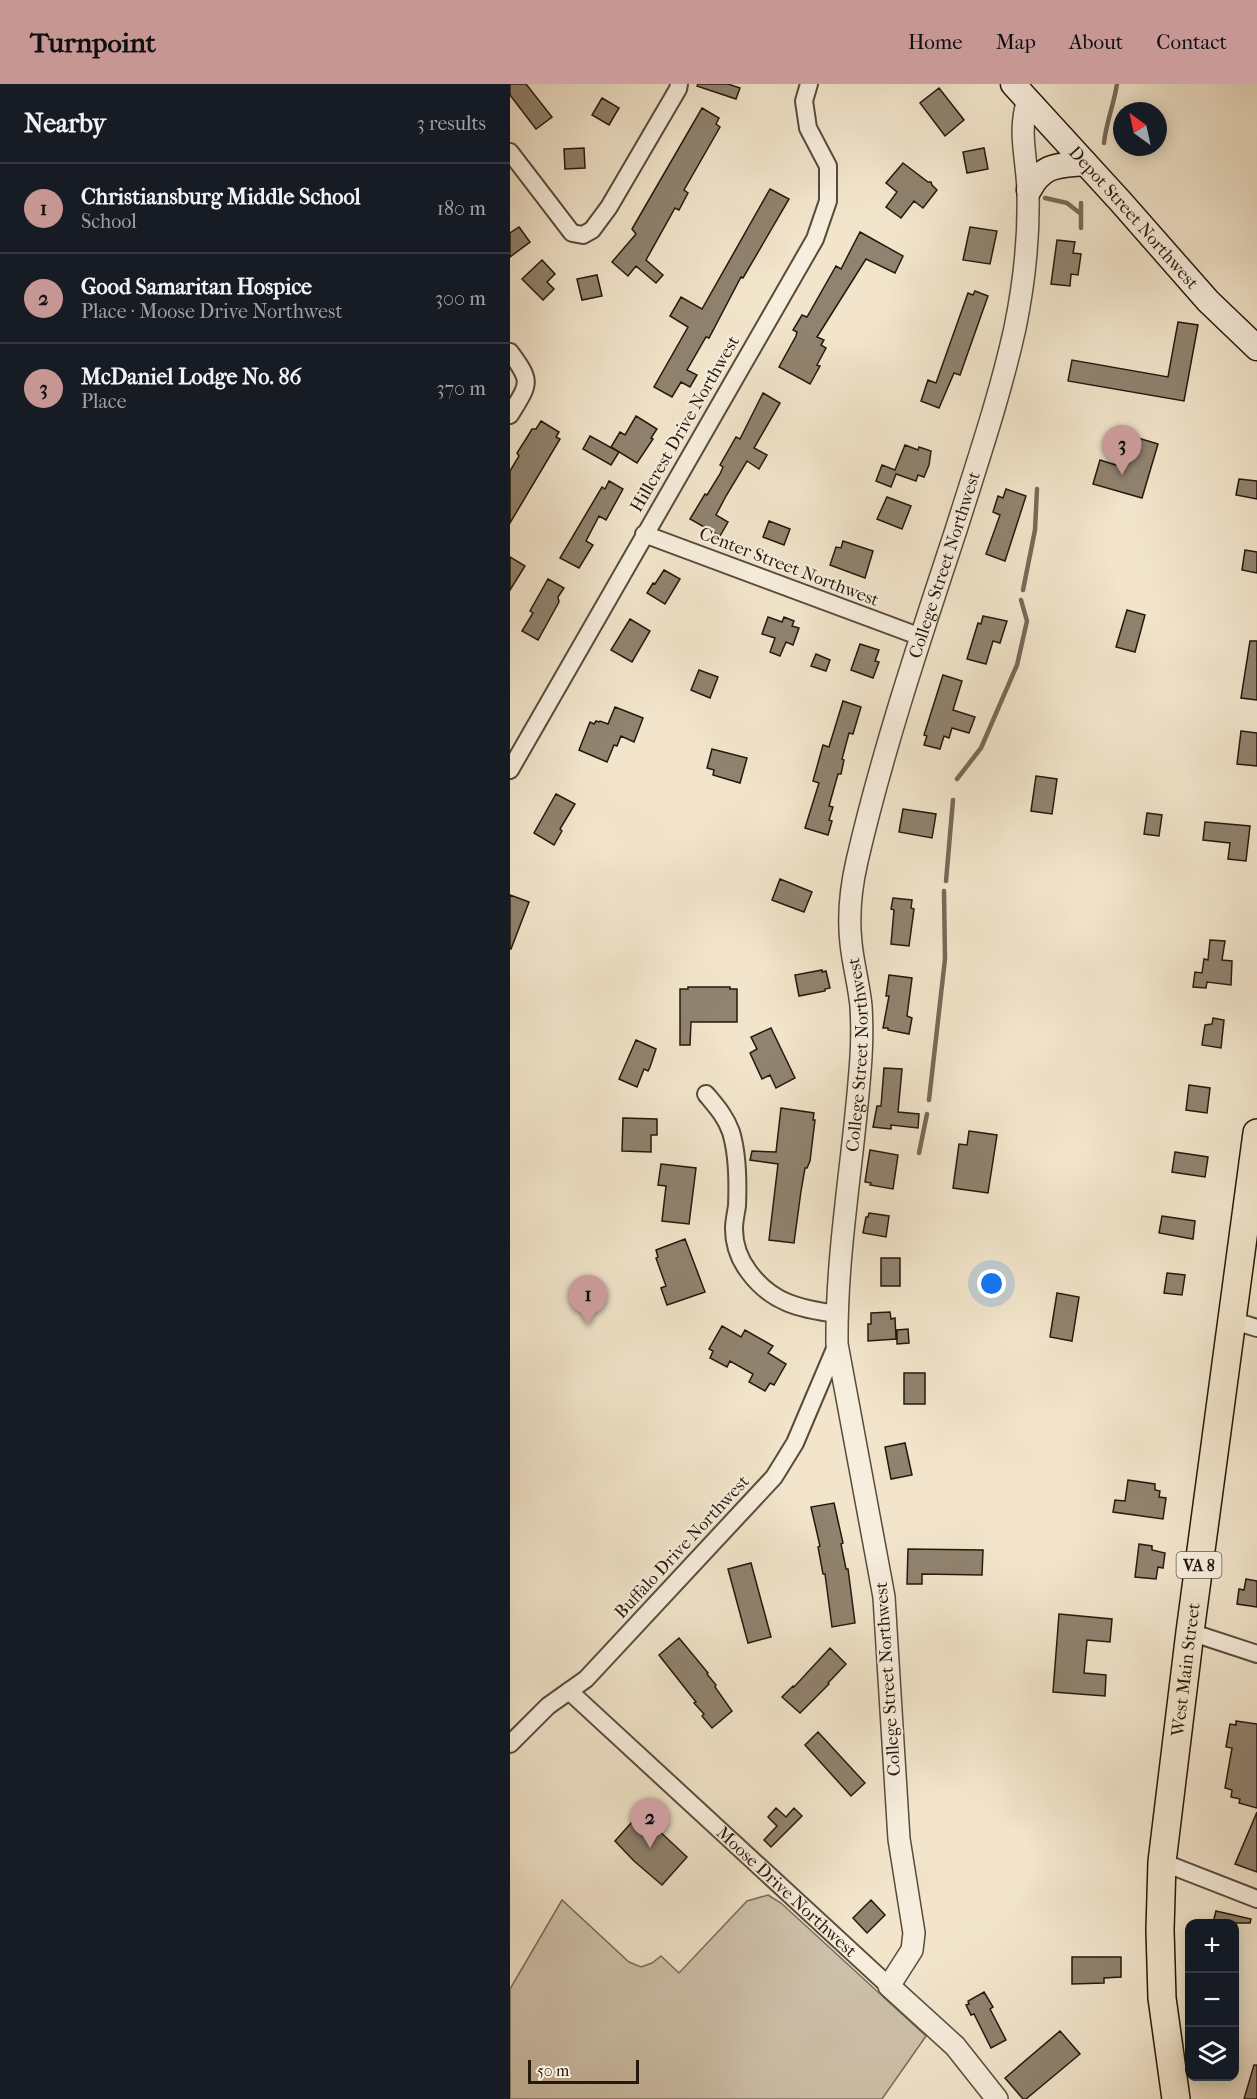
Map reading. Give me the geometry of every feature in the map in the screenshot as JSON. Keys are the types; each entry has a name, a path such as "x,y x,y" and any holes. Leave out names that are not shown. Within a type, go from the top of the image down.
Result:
{"main road":[{"name":"Depot Street Northwest","path":"1021,92 1208,301 1257,348"},
{"path":"1029,190 1035,179 1047,169 1054,166 1085,163"},
{"name":"West Main Street","path":"1176,2099 1162,1998 1160,1930 1162,1863 1190,1632 1257,1133"}],"street":[{"path":"510,152 572,233 583,235 591,230 609,207 679,84"},
{"name":"Hillcrest Drive Northwest","path":"510,770 815,239 828,201 828,166 808,128 804,101 808,84"},
{"name":"College Street Northwest","path":"889,1986 912,1950 914,1933 899,1839 884,1597 837,1344 840,1254 861,1057 861,1008 851,941 851,901 860,851 921,637 983,446 1014,328 1026,253 1029,190 1022,138 1021,92"},
{"path":"510,352 525,372 526,383 510,415"},
{"name":"Center Street Northwest","path":"644,534 921,637"},
{"path":"706,1094 722,1113 731,1132 736,1155 737,1178 734,1228 736,1248 745,1267 757,1283 770,1294 788,1304 812,1311 837,1314"},
{"path":"1232,1320 1257,1328"},
{"name":"Buffalo Drive Northwest","path":"510,1744 548,1706 586,1678 774,1477 795,1443 837,1344"},
{"path":"1190,1632 1257,1654"},
{"name":"Moose Drive Northwest","path":"569,1691 955,2046 997,2099"},
{"path":"1162,1863 1257,1899"}],"shaded area":[{"path":"768,1895 781,1903 926,2036 882,2099 510,2099 510,1989 562,1900 629,1962 641,1967 661,1956 679,1973 747,1901"}],"building":[{"path":"510,84 526,84 552,117 536,129 510,95"},
{"path":"698,84 728,84 740,88 736,99 697,86"},
{"path":"939,88 964,120 945,136 920,103"},
{"path":"602,98 619,108 609,125 592,115"},
{"path":"702,108 719,118 716,124 720,127 684,190 688,193 679,210 675,208 646,260 663,275 656,283 636,266 628,276 612,262 636,234 632,229"},
{"path":"584,148 585,168 565,169 564,149"},
{"path":"984,148 988,169 967,173 963,152"},
{"path":"903,163 931,182 937,190 923,208 914,201 901,218 886,207 897,192 886,183"},
{"path":"770,189 789,199 743,278 741,277 709,338 706,337 687,370 697,375 690,387 681,382 672,397 654,387 688,327 670,316 681,297 702,309"},
{"path":"519,227 530,242 510,257 510,233"},
{"path":"970,227 997,231 990,264 963,260"},
{"path":"860,232 903,256 895,273 866,259 817,337 824,340 821,345 826,348 817,365 820,366 810,384 779,367 796,336 797,332 793,330 802,315 807,317 836,266 841,269"},
{"path":"1057,240 1075,242 1073,253 1081,254 1078,275 1071,274 1070,286 1051,284"},
{"path":"542,260 555,274 547,282 554,289 543,300 522,279"},
{"path":"597,275 602,296 582,300 577,279"},
{"path":"975,291 988,296 960,375 954,373 939,408 921,401 928,380 936,383 968,293 973,295"},
{"path":"1178,322 1198,325 1184,401 1068,381 1072,360 1168,377"},
{"path":"763,393 780,403 754,448 767,455 759,469 747,461 726,496 716,515 728,522 720,536 690,519 720,474 723,467 720,465 736,437 740,439"},
{"path":"636,416 657,429 637,463 611,447 620,432 625,435"},
{"path":"541,421 559,432 556,437 560,439 510,523 510,471 519,456 517,453 532,429 536,429"},
{"path":"1128,435 1158,444 1142,498 1093,484 1100,460 1119,466"},
{"path":"590,436 619,452 611,465 583,449"},
{"path":"905,445 918,450 919,447 931,451 924,477 918,475 916,481 896,474 891,487 876,481 882,465 895,470"},
{"path":"1239,479 1257,481 1257,499 1236,495"},
{"path":"609,481 623,489 606,520 599,516 586,541 593,545 579,568 560,558 602,487 605,489"},
{"path":"1006,489 1026,496 1005,561 986,554 1000,515 993,512 998,496 1003,498"},
{"path":"887,497 911,506 902,529 877,519"},
{"path":"769,521 790,529 784,545 763,537"},
{"path":"843,541 873,551 865,578 830,565 836,547 841,548"},
{"path":"1245,550 1257,552 1257,573 1242,570"},
{"path":"510,557 525,566 510,590"},
{"path":"664,570 680,579 665,604 647,593"},
{"path":"548,579 564,588 538,640 522,631"},
{"path":"1127,610 1145,615 1135,652 1116,647"},
{"path":"983,616 1007,621 1000,643 993,641 986,664 967,659 978,623 981,624"},
{"path":"768,617 782,622 784,617 794,621 792,626 799,628 793,645 786,642 780,656 770,652 775,638 762,634"},
{"path":"630,619 650,631 632,662 611,650"},
{"path":"1250,641 1257,641 1257,700 1241,698"},
{"path":"860,644 879,650 875,661 879,662 873,678 851,670"},
{"path":"816,654 830,660 826,671 811,666"},
{"path":"699,670 718,677 710,698 691,690"},
{"path":"943,675 962,681 953,710 975,717 969,733 952,728 949,738 944,736 940,749 924,745 927,736 924,735"},
{"path":"843,701 861,707 853,734 849,733 842,759 844,760 841,774 838,774 829,806 833,807 828,835 805,828 819,783 813,781 823,745 829,747"},
{"path":"615,707 643,718 634,742 621,736 617,746 614,745 607,762 579,750 590,722 594,724 600,721 608,724"},
{"path":"1241,731 1257,733 1257,766 1237,764"},
{"path":"712,749 747,758 740,783 713,775 714,770 707,768"},
{"path":"1036,776 1057,779 1052,814 1031,811"},
{"path":"556,794 575,804 560,829 562,831 554,845 534,833"},
{"path":"903,809 936,814 932,838 899,832"},
{"path":"1147,813 1162,815 1159,836 1144,834"},
{"path":"1205,822 1250,826 1246,861 1228,859 1230,843 1203,840"},
{"path":"780,879 812,892 804,912 772,900"},
{"path":"510,895 529,902 511,949 510,949"},
{"path":"893,898 912,900 911,908 914,909 909,946 891,944"},
{"path":"1210,940 1225,941 1222,960 1232,961 1231,985 1207,982 1206,988 1193,987 1195,972 1202,973 1204,959 1208,960"},
{"path":"822,970 822,972 826,971 830,988 799,996 795,975"},
{"path":"889,975 912,978 907,1016 912,1018 909,1034 883,1028 889,996 886,996"},
{"path":"688,987 737,989 737,1022 691,1022 690,1045 680,1045 680,989 688,989"},
{"path":"1213,1018 1224,1020 1221,1048 1202,1045 1205,1025 1212,1024"},
{"path":"771,1028 795,1078 776,1088 770,1075 762,1079 750,1053 757,1049 751,1037"},
{"path":"636,1040 656,1049 648,1071 644,1069 637,1087 619,1079"},
{"path":"884,1068 902,1069 898,1112 919,1114 918,1128 891,1125 891,1129 873,1127 877,1106 881,1106"},
{"path":"1189,1085 1210,1088 1207,1113 1186,1110"},
{"path":"781,1108 814,1113 813,1120 815,1120 810,1161 805,1168 794,1243 769,1240 778,1164 750,1160 752,1151 776,1152"},
{"path":"623,1118 657,1119 657,1135 651,1135 651,1152 622,1151"},
{"path":"969,1131 997,1135 988,1193 953,1188 959,1144 967,1145"},
{"path":"870,1150 898,1155 893,1189 865,1182"},
{"path":"1175,1152 1208,1157 1205,1177 1172,1172"},
{"path":"661,1164 696,1168 689,1224 662,1221 666,1186 658,1185"},
{"path":"869,1213 889,1216 886,1237 863,1233"},
{"path":"1162,1216 1195,1221 1193,1239 1159,1233"},
{"path":"685,1239 705,1292 667,1305 661,1288 666,1286 656,1258 658,1257 656,1250"},
{"path":"881,1258 900,1258 900,1286 881,1286"},
{"path":"1167,1273 1185,1275 1182,1295 1164,1293"},
{"path":"1057,1293 1079,1297 1072,1341 1050,1337"},
{"path":"890,1312 891,1319 895,1318 896,1339 868,1341 868,1324 871,1324 871,1313"},
{"path":"722,1326 741,1337 745,1330 773,1346 768,1353 786,1364 774,1385 770,1383 765,1391 749,1382 753,1374 730,1361 727,1367 710,1358 713,1351 709,1349"},
{"path":"908,1329 909,1343 897,1344 897,1330"},
{"path":"904,1373 925,1373 925,1404 904,1404"},
{"path":"905,1443 912,1475 891,1479 885,1447"},
{"path":"1128,1480 1155,1484 1155,1490 1160,1491 1159,1497 1166,1498 1163,1519 1113,1512 1115,1500 1125,1501"},
{"path":"834,1503 846,1569 848,1569 855,1623 832,1627 825,1574 823,1574 818,1547 820,1546 811,1507"},
{"path":"1139,1544 1152,1546 1152,1550 1165,1553 1163,1568 1158,1567 1156,1579 1135,1577"},
{"path":"908,1549 983,1550 982,1575 922,1574 922,1584 907,1584"},
{"path":"751,1563 771,1637 748,1643 728,1569"},
{"path":"1246,1579 1257,1581 1257,1607 1237,1604 1239,1589 1244,1590"},
{"path":"1059,1614 1112,1619 1110,1642 1087,1640 1084,1673 1106,1675 1105,1696 1053,1692"},
{"path":"679,1638 708,1673 732,1711 712,1728 694,1703 696,1702 659,1655"},
{"path":"830,1648 846,1664 800,1713 782,1697"},
{"path":"1236,1721 1257,1724 1257,1808 1239,1803 1240,1799 1231,1797 1232,1790 1225,1788 1232,1748 1226,1747 1230,1724 1236,1725"},
{"path":"818,1732 865,1783 851,1796 805,1745"},
{"path":"776,1808 786,1817 794,1808 802,1816 771,1847 764,1840 777,1826 768,1817"},
{"path":"1257,1812 1257,1872 1235,1864"},
{"path":"640,1813 687,1857 662,1885 615,1841"},
{"path":"871,1900 885,1915 867,1933 853,1918"},
{"path":"1216,1911 1251,1919 1250,1923 1239,1923 1239,1919 1214,1919"},
{"path":"1072,1957 1121,1957 1121,1977 1104,1978 1104,1983 1072,1984"},
{"path":"984,1992 993,2007 990,2009 1006,2040 991,2048 974,2014 971,2015 966,2005 969,2004 968,2001"},
{"path":"1060,2031 1080,2054 1026,2099 1023,2099 1005,2078"},
{"path":"1254,2065 1257,2065 1257,2099 1244,2099"}],"waterway":[{"path":"1104,143 1117,84"},
{"path":"1045,198 1067,203 1081,214"},
{"path":"1081,203 1081,228"},
{"path":"1023,590 1035,530 1037,489"},
{"path":"957,779 981,748 1017,665 1027,621 1021,600"},
{"path":"946,881 953,800"},
{"path":"929,1100 945,959 944,891"},
{"path":"919,1153 927,1114"}],"place":[{"name":"McDaniel Lodge No. 86","path":"1122,475"},
{"name":"Christiansburg Middle School","path":"588,1325"},
{"name":"Good Samaritan Hospice","path":"650,1848"}]}
